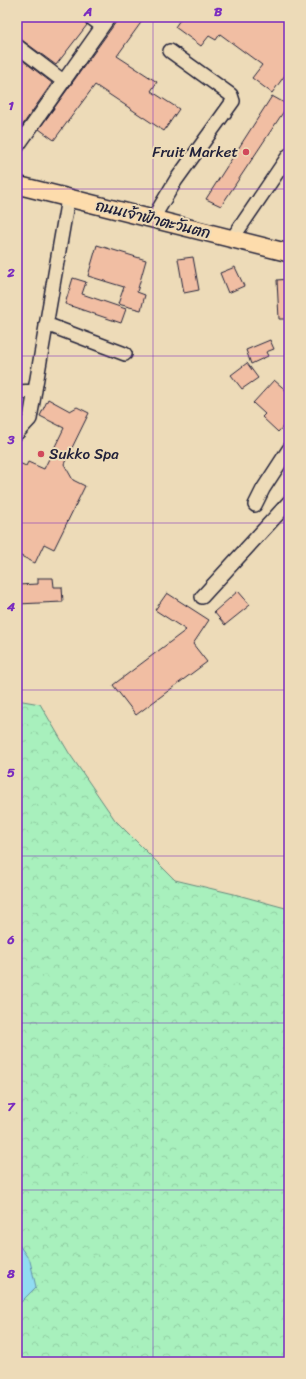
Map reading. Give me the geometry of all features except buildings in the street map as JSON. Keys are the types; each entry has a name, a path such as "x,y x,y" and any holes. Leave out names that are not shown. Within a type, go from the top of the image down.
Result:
{"main road":[{"name":"ถนนเจ้าฟ้าตะวันตก","path":"17,176 156,215 234,234 289,253"},
{"name":"ถนนเจ้าฟ้าตะวันตก","path":"17,185 68,198 156,215"},
{"name":"ถนนเจ้าฟ้าตะวันตก","path":"234,234 289,241"}],"street":[{"path":"19,139 106,22 90,17"},
{"path":"17,46 63,81"},
{"path":"156,215 176,180 233,101 231,96 170,51"},
{"path":"234,234 289,155"},
{"path":"17,433 30,419 68,198"},
{"path":"46,324 125,354"},
{"path":"17,392 35,392"},
{"path":"255,506 263,489 289,448"},
{"path":"202,597 289,502"}],"green space":[{"path":"17,700 40,704 69,753 115,820 175,880 289,909 289,1362 17,1362"}],"water":[{"path":"17,1242 30,1261 36,1287 20,1303 17,1302"}],"place":[{"name":"Fruit Market","path":"246,152"},
{"name":"Sukko Spa","path":"41,454"}]}
